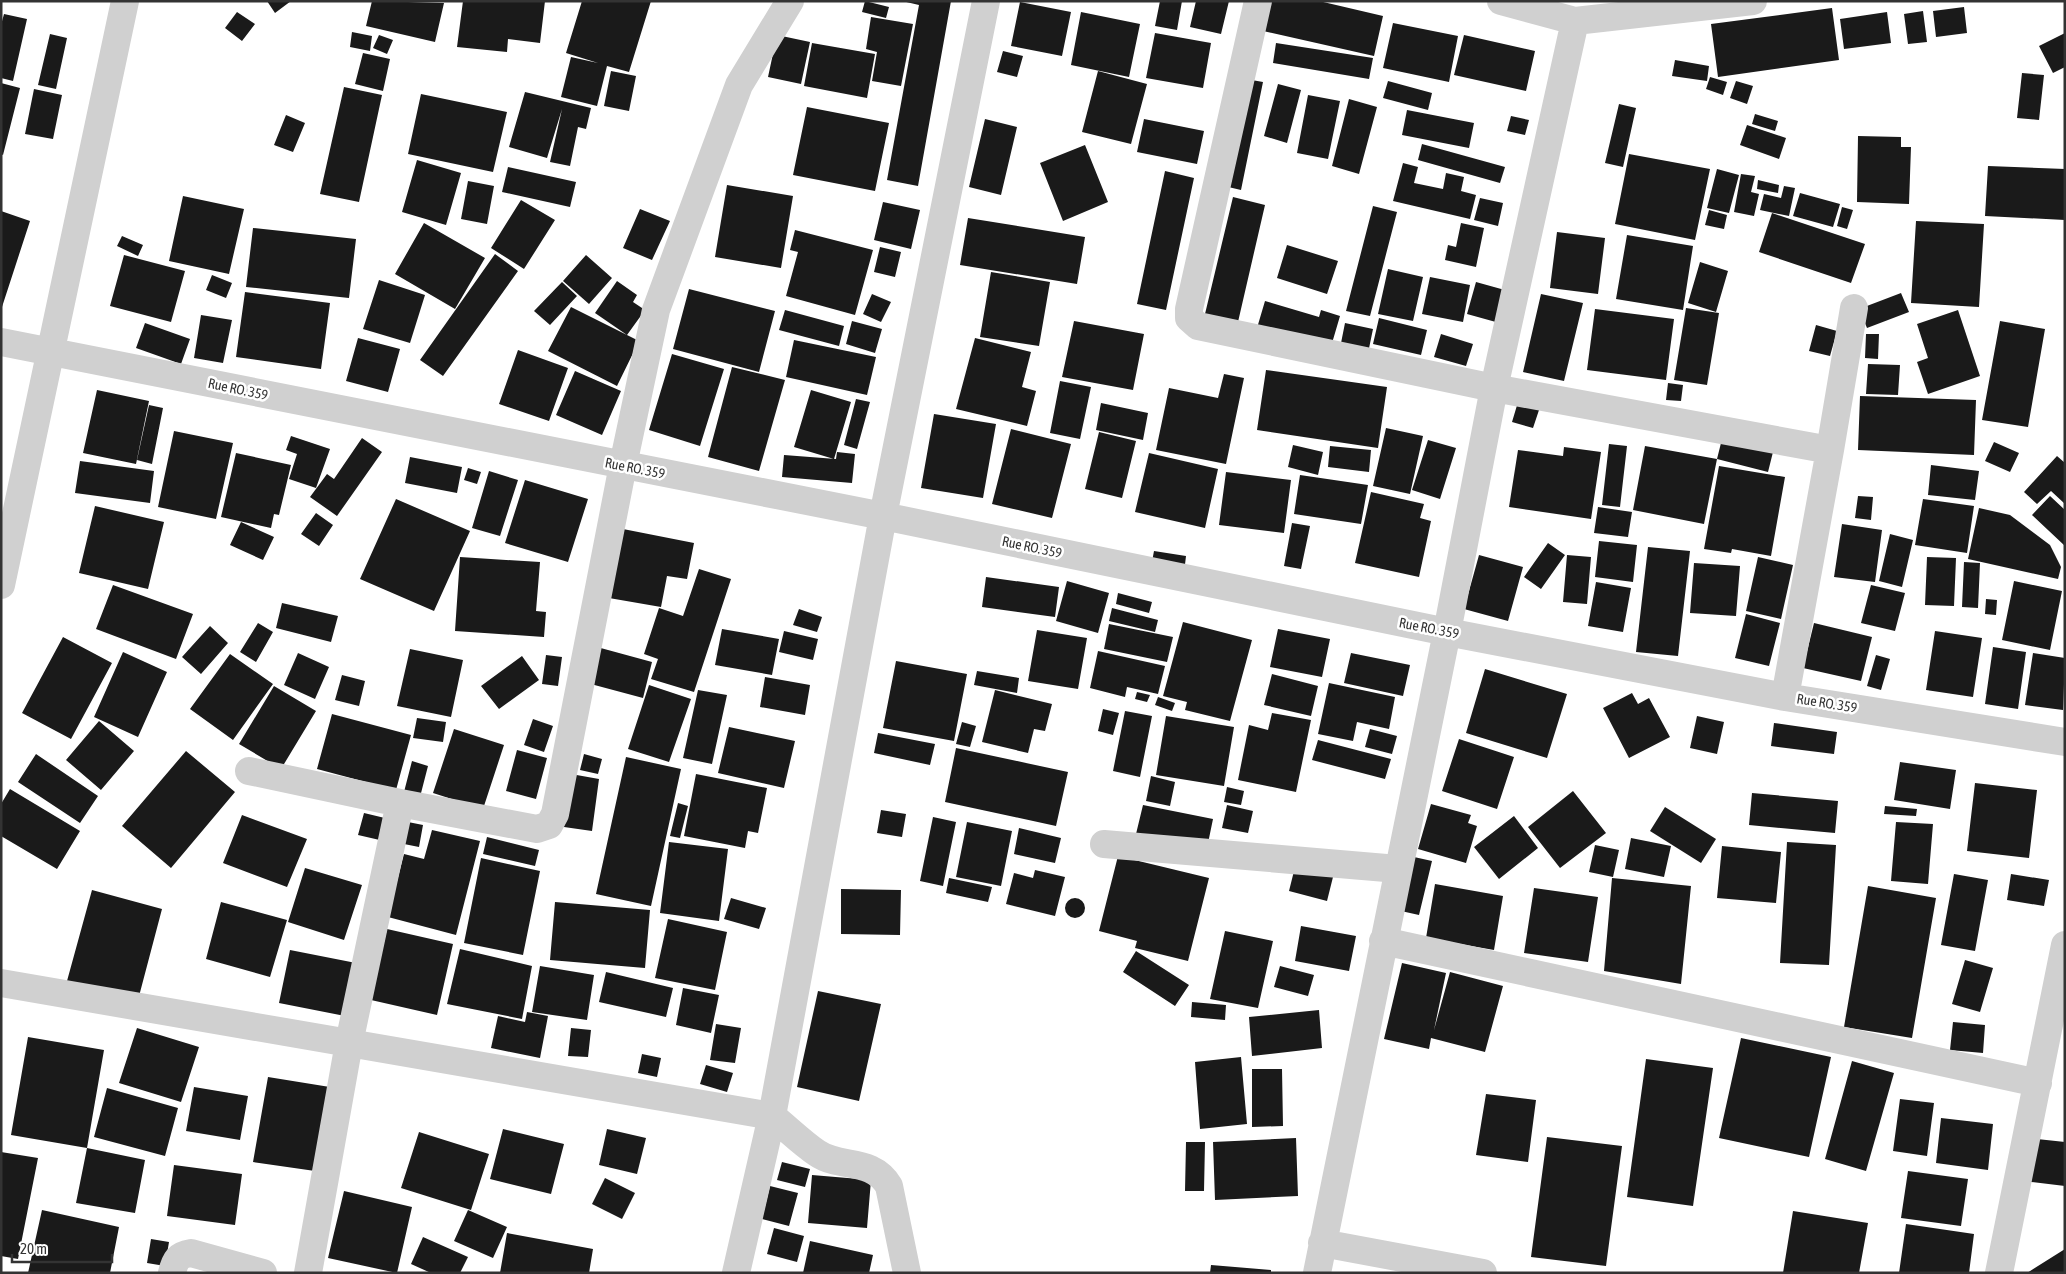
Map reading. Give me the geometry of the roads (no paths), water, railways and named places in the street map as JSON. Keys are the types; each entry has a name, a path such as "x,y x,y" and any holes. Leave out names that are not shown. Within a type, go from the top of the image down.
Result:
{"street":[{"path":"1,585 125,1"},
{"path":"249,771 400,803 537,829 549,825 556,814 623,466 656,310 739,85 790,1"},
{"path":"736,1273 772,1116 883,516 986,1"},
{"path":"1258,1 1189,309 1189,318 1198,326 1494,388 1830,450"},
{"path":"1501,1 1575,21 1753,1"},
{"path":"1316,1273 1447,632 1494,388 1575,21"},
{"path":"1785,697 1854,308"},
{"name":"Rue RO. 359","path":"1,342 50,350 623,466 883,516 1447,632 1785,697 2065,742"},
{"path":"308,1273 349,1043 400,803"},
{"path":"1104,844 1398,870"},
{"path":"1383,941 2038,1083"},
{"path":"1999,1273 2065,945"},
{"path":"1,983 772,1116 819,1154 876,1171 884,1179 889,1186 907,1273"},
{"path":"1322,1243 1483,1273"},
{"path":"172,1273 175,1261 182,1254 191,1253 263,1273"}]}
